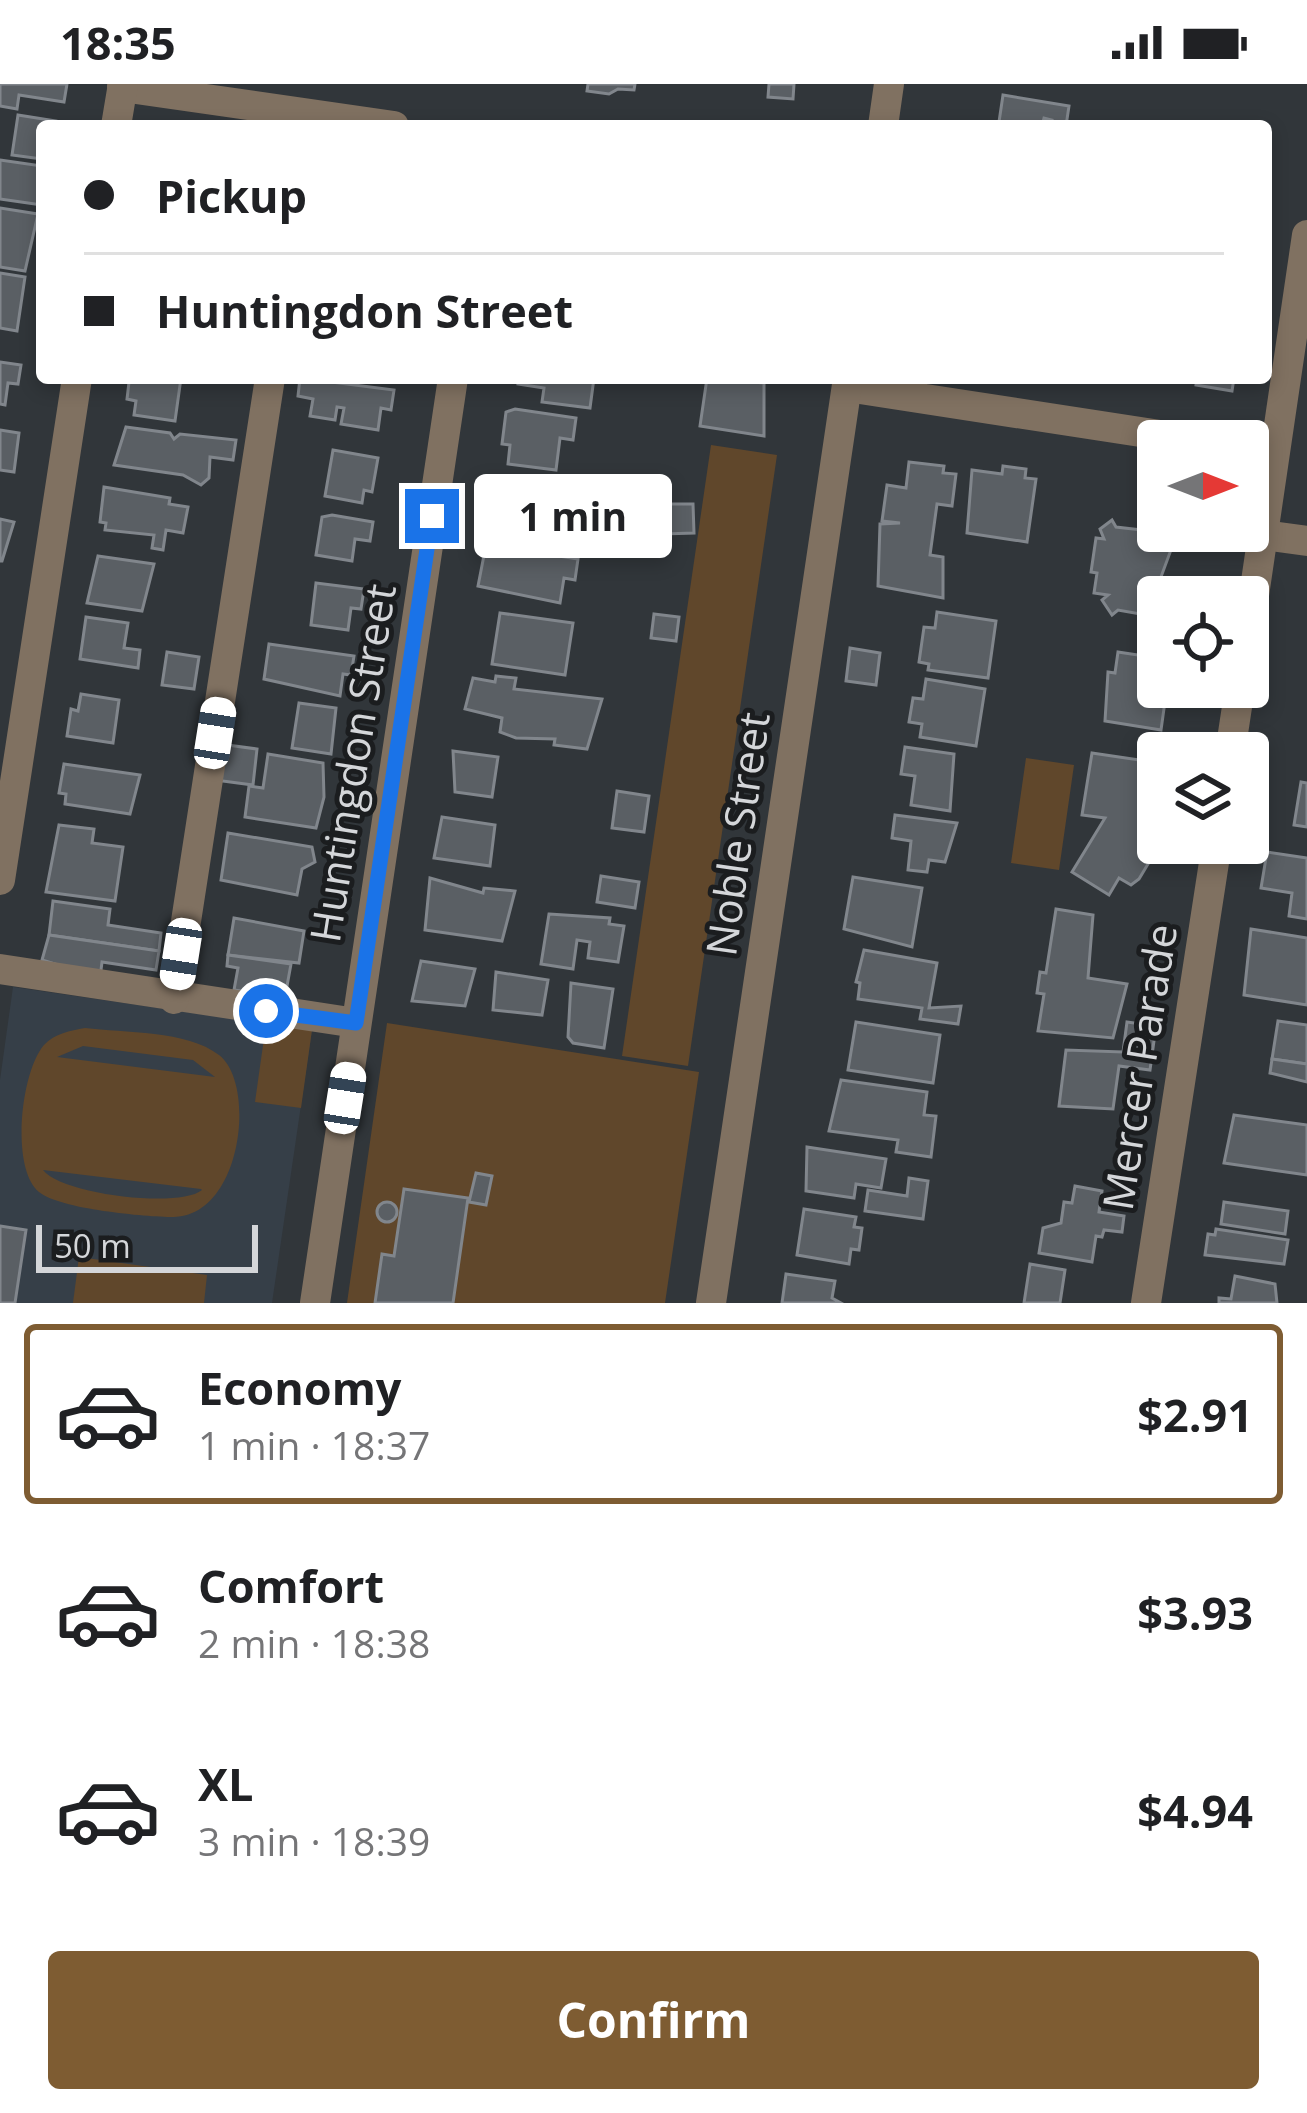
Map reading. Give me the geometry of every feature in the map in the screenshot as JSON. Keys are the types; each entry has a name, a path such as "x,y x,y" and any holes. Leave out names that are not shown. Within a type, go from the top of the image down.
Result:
{"street":[{"path":"884,120 889,84"},
{"path":"117,120 123,86 364,120"},
{"path":"1268,420 1307,235"},
{"path":"0,880 76,384"},
{"path":"174,999 269,384"},
{"name":"Huntingdon Street","path":"315,1303 452,384"},
{"name":"Noble Street","path":"710,1303 847,384"},
{"path":"859,384 1137,431"},
{"path":"1269,536 1307,541"},
{"name":"Mercer Parade","path":"1146,1303 1213,864"},
{"path":"0,969 356,1023"}],"shaded area":[{"path":"711,445 777,455 688,1066 622,1056"},
{"path":"1026,758 1074,765 1059,870 1011,863"},
{"path":"13,987 312,1030 272,1303 0,1303 0,1080"},
{"path":"387,1023 699,1072 665,1303 347,1303"},
{"path":"266,1024 312,1030 301,1108 255,1102"},
{"path":"85,1028 190,1041 219,1055 231,1070 238,1093 236,1147 215,1196 196,1211 160,1217 83,1207 49,1198 30,1180 22,1142 29,1076 48,1041","holes":["83,1046 193,1060 215,1077 57,1057","43,1170 201,1189 202,1190 170,1198 121,1196 72,1186"]},
{"path":"79,1257 207,1275 204,1303 73,1303"}],"building":[{"path":"0,84 67,84 64,102 19,95 17,109 0,106"},
{"path":"588,84 635,84 634,90 609,94 587,91"},
{"path":"769,84 794,84 793,99 768,97"},
{"path":"1003,95 1069,106 1067,120 999,120"},
{"path":"18,115 50,120 36,120 36,158 12,155"},
{"path":"0,160 36,165 36,204 0,199"},
{"path":"0,208 36,214 25,271 0,267"},
{"path":"0,273 25,277 17,331 0,328"},
{"path":"0,362 21,365 18,384 8,383 5,405 0,404"},
{"path":"129,384 180,384 175,421 134,415 136,401 127,399"},
{"path":"299,384 394,390 391,410 381,408 378,430 341,424 344,408 337,407 335,420 310,416 313,399 298,396"},
{"path":"518,384 593,384 590,408 542,402 544,388"},
{"path":"706,384 764,384 764,436 700,426"},
{"path":"1196,384 1233,384 1232,391"},
{"path":"515,409 576,418 573,440 560,438 556,470 508,464 510,445 502,444 506,412"},
{"path":"126,427 170,433 174,439 180,434 236,440 233,460 210,457 209,478 201,485 183,475 114,465"},
{"path":"0,430 19,433 14,472 0,470"},
{"path":"333,450 378,458 372,492 364,490 362,503 325,496"},
{"path":"909,462 944,466 943,473 956,474 952,506 937,504 930,555 943,557 943,598 878,586 880,524 900,523 882,521 887,485 906,488"},
{"path":"1003,466 1026,469 1025,478 1036,479 1027,542 967,533 972,470 1002,474"},
{"path":"510,478 553,484 550,503 559,502 559,506 616,505 617,528 606,529 601,541 574,542 579,530 564,530 563,521 548,523 545,542 495,534"},
{"path":"104,487 170,498 169,504 188,507 183,533 166,530 163,550 152,548 154,535 105,530 106,523 100,522"},
{"path":"662,504 693,504 694,533 663,534"},
{"path":"322,517 373,522 370,541 355,539 352,561 316,555"},
{"path":"0,519 14,522 2,561 0,561"},
{"path":"1112,520 1116,527 1137,529 1137,552 1170,552 1161,576 1137,576 1137,613 1118,610 1112,615 1102,600 1108,595 1094,593 1097,573 1091,572 1096,538 1104,539 1100,529"},
{"path":"486,545 578,559 575,580 564,578 560,603 478,586"},
{"path":"98,556 154,564 142,611 87,603"},
{"path":"316,583 364,589 361,609 351,608 348,630 311,625"},
{"path":"937,612 996,621 988,678 928,670 929,664 919,662 924,627 935,628"},
{"path":"500,613 573,623 565,675 492,664"},
{"path":"654,614 679,617 676,641 651,638"},
{"path":"86,617 128,623 124,648 140,650 138,668 80,659"},
{"path":"269,644 354,656 351,675 343,674 340,696 264,679"},
{"path":"850,648 880,653 876,685 846,681"},
{"path":"167,652 199,657 194,689 162,685"},
{"path":"1118,652 1137,655 1137,708 1164,708 1161,730 1105,721 1108,672 1115,673"},
{"path":"496,676 516,678 514,689 602,699 587,749 554,745 555,739 516,738 500,732 502,718 465,709 473,678 495,682"},
{"path":"926,679 985,689 976,746 920,737 922,724 909,722 913,698 923,699"},
{"path":"81,694 119,700 113,743 67,736 71,709 78,711"},
{"path":"299,703 336,708 331,754 292,748"},
{"path":"220,744 257,749 253,785 215,780"},
{"path":"905,747 954,754 950,811 911,805 915,776 901,774"},
{"path":"453,751 498,757 492,797 455,792"},
{"path":"1092,753 1137,760 1137,864 1148,864 1139,879 1131,885 1119,878 1109,895 1072,872 1105,818 1082,815"},
{"path":"268,754 323,763 324,797 316,828 245,817 249,786 263,788"},
{"path":"64,764 140,775 130,814 65,804 66,794 59,793"},
{"path":"1301,782 1307,783 1307,827 1294,825"},
{"path":"617,791 649,796 644,832 612,828"},
{"path":"895,815 957,823 945,862 929,860 927,872 908,870 911,841 892,838"},
{"path":"442,817 495,825 490,866 434,858"},
{"path":"59,825 94,829 92,843 123,847 115,901 46,892"},
{"path":"228,833 312,847 315,862 302,869 297,895 221,880"},
{"path":"1269,852 1307,858 1307,919 1289,916 1292,893 1261,888"},
{"path":"601,876 639,882 635,908 597,902"},
{"path":"853,877 922,888 912,947 844,929"},
{"path":"430,878 483,893 484,888 515,891 502,941 425,930"},
{"path":"53,901 110,909 108,925 161,933 159,951 49,935"},
{"path":"1056,909 1093,915 1088,978 1127,984 1113,1038 1038,1031 1044,994 1037,993 1040,972 1046,973"},
{"path":"549,914 610,918 609,924 624,926 618,962 588,958 590,942 577,940 573,969 541,964"},
{"path":"234,918 304,931 299,963 228,955"},
{"path":"1251,929 1307,938 1307,1005 1244,995"},
{"path":"49,935 159,951 156,970 102,962 100,978 42,960"},
{"path":"864,950 937,963 929,1008 961,1006 958,1024 920,1019 922,1008 858,999 860,983 856,982"},
{"path":"228,955 291,964 285,997 234,990 238,968 227,966"},
{"path":"421,961 475,969 465,1006 412,1001"},
{"path":"496,972 548,980 542,1015 493,1010"},
{"path":"571,983 613,989 604,1048 573,1043 568,1037"},
{"path":"1278,1021 1307,1025 1307,1064 1272,1059"},
{"path":"856,1022 940,1035 933,1083 848,1070"},
{"path":"1127,1022 1156,1026 1150,1070 1119,1066 1113,1109 1059,1106 1066,1050 1123,1052"},
{"path":"1272,1059 1307,1064 1307,1082 1270,1073"},
{"path":"841,1080 927,1092 924,1115 936,1116 931,1157 896,1152 898,1140 829,1131"},
{"path":"1234,1115 1307,1125 1307,1175 1224,1163"},
{"path":"807,1147 886,1159 881,1188 856,1184 854,1198 806,1191"},
{"path":"476,1173 492,1176 486,1205 469,1202"},
{"path":"909,1178 928,1181 923,1219 865,1211 868,1190 907,1196"},
{"path":"1075,1186 1102,1191 1099,1212 1124,1216 1122,1232 1104,1230 1102,1237 1096,1236 1092,1262 1039,1253 1043,1228 1061,1223 1064,1202 1072,1203"},
{"path":"404,1189 468,1198 453,1303 375,1303 382,1254 394,1256"},
{"path":"387,1202 397,1212 387,1222 377,1212"},
{"path":"1224,1202 1288,1211 1285,1234 1221,1224"},
{"path":"804,1209 856,1217 854,1227 862,1228 859,1250 851,1249 849,1264 797,1255"},
{"path":"0,1226 26,1230 15,1303 0,1303"},
{"path":"1216,1229 1288,1240 1284,1264 1205,1255 1208,1234 1215,1235"},
{"path":"1030,1264 1065,1270 1060,1303 1024,1303"},
{"path":"786,1274 835,1281 832,1298 841,1303 782,1303"},
{"path":"1235,1276 1275,1284 1277,1303 1219,1303 1219,1298 1231,1299"}],"route":[{"path":"266,1011 356,1023 432,516"}]}
